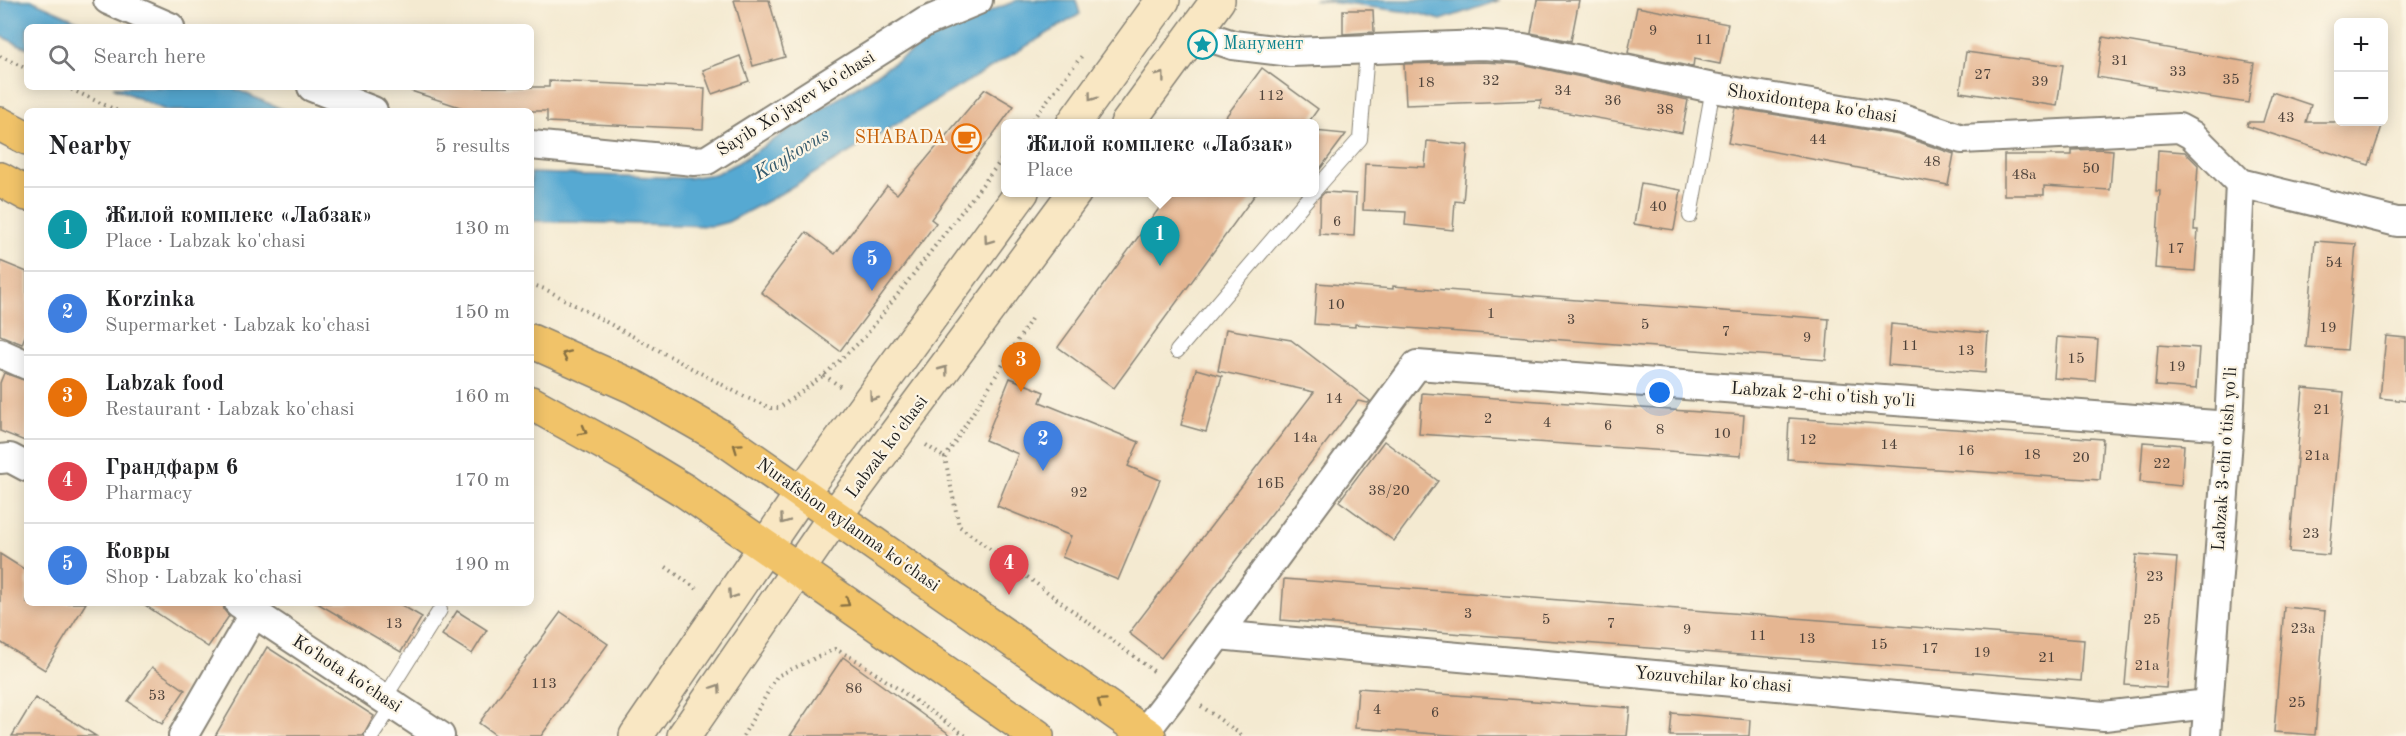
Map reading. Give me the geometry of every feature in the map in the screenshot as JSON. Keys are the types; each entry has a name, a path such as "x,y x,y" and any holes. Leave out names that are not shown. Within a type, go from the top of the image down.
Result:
{"main road":[{"path":"1076,119 1157,8"},
{"path":"1129,119 1208,14"},
{"path":"0,124 24,136"},
{"path":"0,179 24,192"},
{"path":"636,736 802,493 1018,197"},
{"name":"Labzak ko'chasi","path":"684,736 835,516 1072,197"},
{"name":"Nurafshon aylanma ko'chasi","path":"534,342 617,379 720,436 1146,734"},
{"path":"534,405 685,491 1032,735"}],"street":[{"path":"108,0 163,24"},
{"name":"Sayib Xo'jayev ko'chasi","path":"534,145 694,161 707,160 925,22 978,0"},
{"name":"Shoxidontepa ko'chasi","path":"1208,14 1233,45 1290,52 1483,45 1523,48 1713,88 1902,119 1962,139 2179,128 2192,135 2240,183"},
{"path":"320,90 365,108"},
{"path":"2240,183 2397,222 2406,222"},
{"name":"Labzak 3-chi o'tish yo'li","path":"2206,736 2229,426 2240,183"},
{"path":"0,353 24,364"},
{"name":"Labzak 2-chi o'tish yo'li","path":"1218,635 1417,365 2229,426"},
{"path":"0,459 10,458 24,465"},
{"name":"Koʻhota koʻchasi","path":"183,736 246,608 440,736"},
{"path":"1146,734 1218,635"},
{"name":"Yozuvchilar ko'chasi","path":"1218,635 2104,716 2208,704"}],"lane":[{"path":"1319,186 1360,139 1367,51"},
{"path":"1690,216 1713,88"},
{"path":"1177,351 1310,197"},
{"path":"372,736 388,702 440,610"}],"path":[{"path":"1032,119 1088,48"},
{"path":"0,56 24,68"},
{"path":"72,90 112,108"},
{"path":"534,285 771,408 779,408 824,375 864,338 1001,159"},
{"path":"1031,319 945,458 958,526 1243,736"},
{"path":"824,375 843,388"},
{"path":"926,445 945,458"},
{"path":"666,567 708,597"},
{"path":"743,736 777,676 835,649 858,661 966,736"}],"water":[{"path":"0,0 31,0 86,24 24,24 24,47 0,36"},
{"name":"Kaykovus","path":"1018,0 1076,0 1080,14 775,197 728,222 713,226 534,221 534,173 688,178 715,174 739,162 948,28"},
{"path":"1313,0 1500,0 1441,20 1417,13"},
{"path":"120,90 238,90 279,108 160,108"}],"building":[{"path":"734,0 769,0 785,57 753,66"},
{"path":"1537,0 1579,0 1571,41 1531,33"},
{"path":"1637,7 1728,24 1720,64 1694,59 1693,67 1628,53"},
{"path":"1343,10 1373,10 1374,32 1343,34"},
{"path":"2103,37 2254,63 2248,103 2155,89 2155,87 2097,77"},
{"path":"1966,52 2063,65 2057,106 1960,92"},
{"path":"740,56 749,81 712,94 703,70"},
{"path":"1483,62 1521,64 1688,100 1682,133 1540,108 1541,100 1406,105 1404,64"},
{"path":"1262,68 1318,109 1311,119 1224,119"},
{"path":"549,81 705,88 703,129 547,122 547,111 534,111 534,108 463,108 411,91 534,90 534,87 549,87"},
{"path":"985,89 1014,106 1004,119 1001,119 1001,124 931,219 936,223 840,351 761,292 806,232 835,254 887,186 897,194"},
{"path":"2272,92 2311,105 2306,122 2334,122 2334,126 2382,126 2369,165 2247,126 2248,122 2263,122"},
{"path":"1735,108 1899,135 1954,154 1948,185 1728,143"},
{"path":"1319,131 1346,134 1319,170"},
{"path":"1427,141 1468,145 1463,202 1455,201 1453,230 1405,225 1406,212 1363,210 1365,164 1425,167"},
{"path":"2072,150 2113,150 2110,190 2044,186 2044,195 2004,195 2004,155 2072,155"},
{"path":"2158,150 2185,152 2198,165 2194,230 2198,230 2195,271 2155,268 2160,191 2156,191"},
{"path":"1641,183 1681,190 1674,230 1634,224"},
{"path":"1325,192 1356,194 1354,236 1319,234 1320,197"},
{"path":"1167,197 1253,197 1114,388 1058,347"},
{"path":"2315,241 2356,244 2347,350 2306,347"},
{"path":"0,261 24,271 24,339 22,344 0,335"},
{"path":"1317,283 1393,289 1393,286 1829,319 1826,360 1355,324 1355,327 1314,324"},
{"path":"1891,324 1988,333 1985,373 1888,365"},
{"path":"1226,329 1291,340 1370,401 1368,403 1358,401 1161,658 1129,633 1314,392 1218,371"},
{"path":"2386,336 2406,338 2406,401 2380,398"},
{"path":"2057,337 2098,340 2095,381 2054,378"},
{"path":"2158,345 2199,348 2196,389 2155,386"},
{"path":"1196,369 1222,376 1206,432 1181,425"},
{"path":"4,373 24,380 24,441 0,431 0,383"},
{"path":"1010,378 1044,392 1040,402 1139,442 1128,466 1160,480 1118,580 1062,557 1071,536 997,506 1018,454 985,440"},
{"path":"2303,388 2344,392 2329,555 2289,552"},
{"path":"1422,393 1744,415 1741,456 1419,434"},
{"path":"1789,418 2103,439 2100,480 1787,459"},
{"path":"1384,441 1438,481 1394,541 1339,501"},
{"path":"2143,442 2184,445 2181,486 2140,482"},
{"path":"0,554 24,569 24,606 84,606 45,670 0,642"},
{"path":"2136,555 2177,558 2166,688 2125,685"},
{"path":"1284,579 2084,640 2081,681 1281,620"},
{"path":"146,606 223,606 229,616 208,647"},
{"path":"322,606 403,606 422,617 401,652"},
{"path":"2284,607 2325,611 2315,735 2274,732"},
{"path":"457,611 487,630 472,654 442,635"},
{"path":"561,612 608,644 541,736 497,736 479,723"},
{"path":"267,647 374,716 363,736 215,736"},
{"path":"843,657 952,736 790,736"},
{"path":"152,667 185,690 162,724 128,701"},
{"path":"1358,688 1630,708 1627,736 1463,736 1355,728"},
{"path":"35,698 96,736 12,736"},
{"path":"1672,713 1750,720 1749,736 1670,736"}],"place":[{"name":"Манумент","path":"1202,44"},
{"name":"SHABADA","path":"967,138"},
{"name":"Жилой комплекс «Лабзак»","path":"1160,266"},
{"name":"Ковры","path":"872,291"},
{"name":"Labzak food","path":"1021,392"},
{"name":"Korzinka","path":"1043,471"},
{"name":"Грандфарм 6","path":"1009,595"}]}
